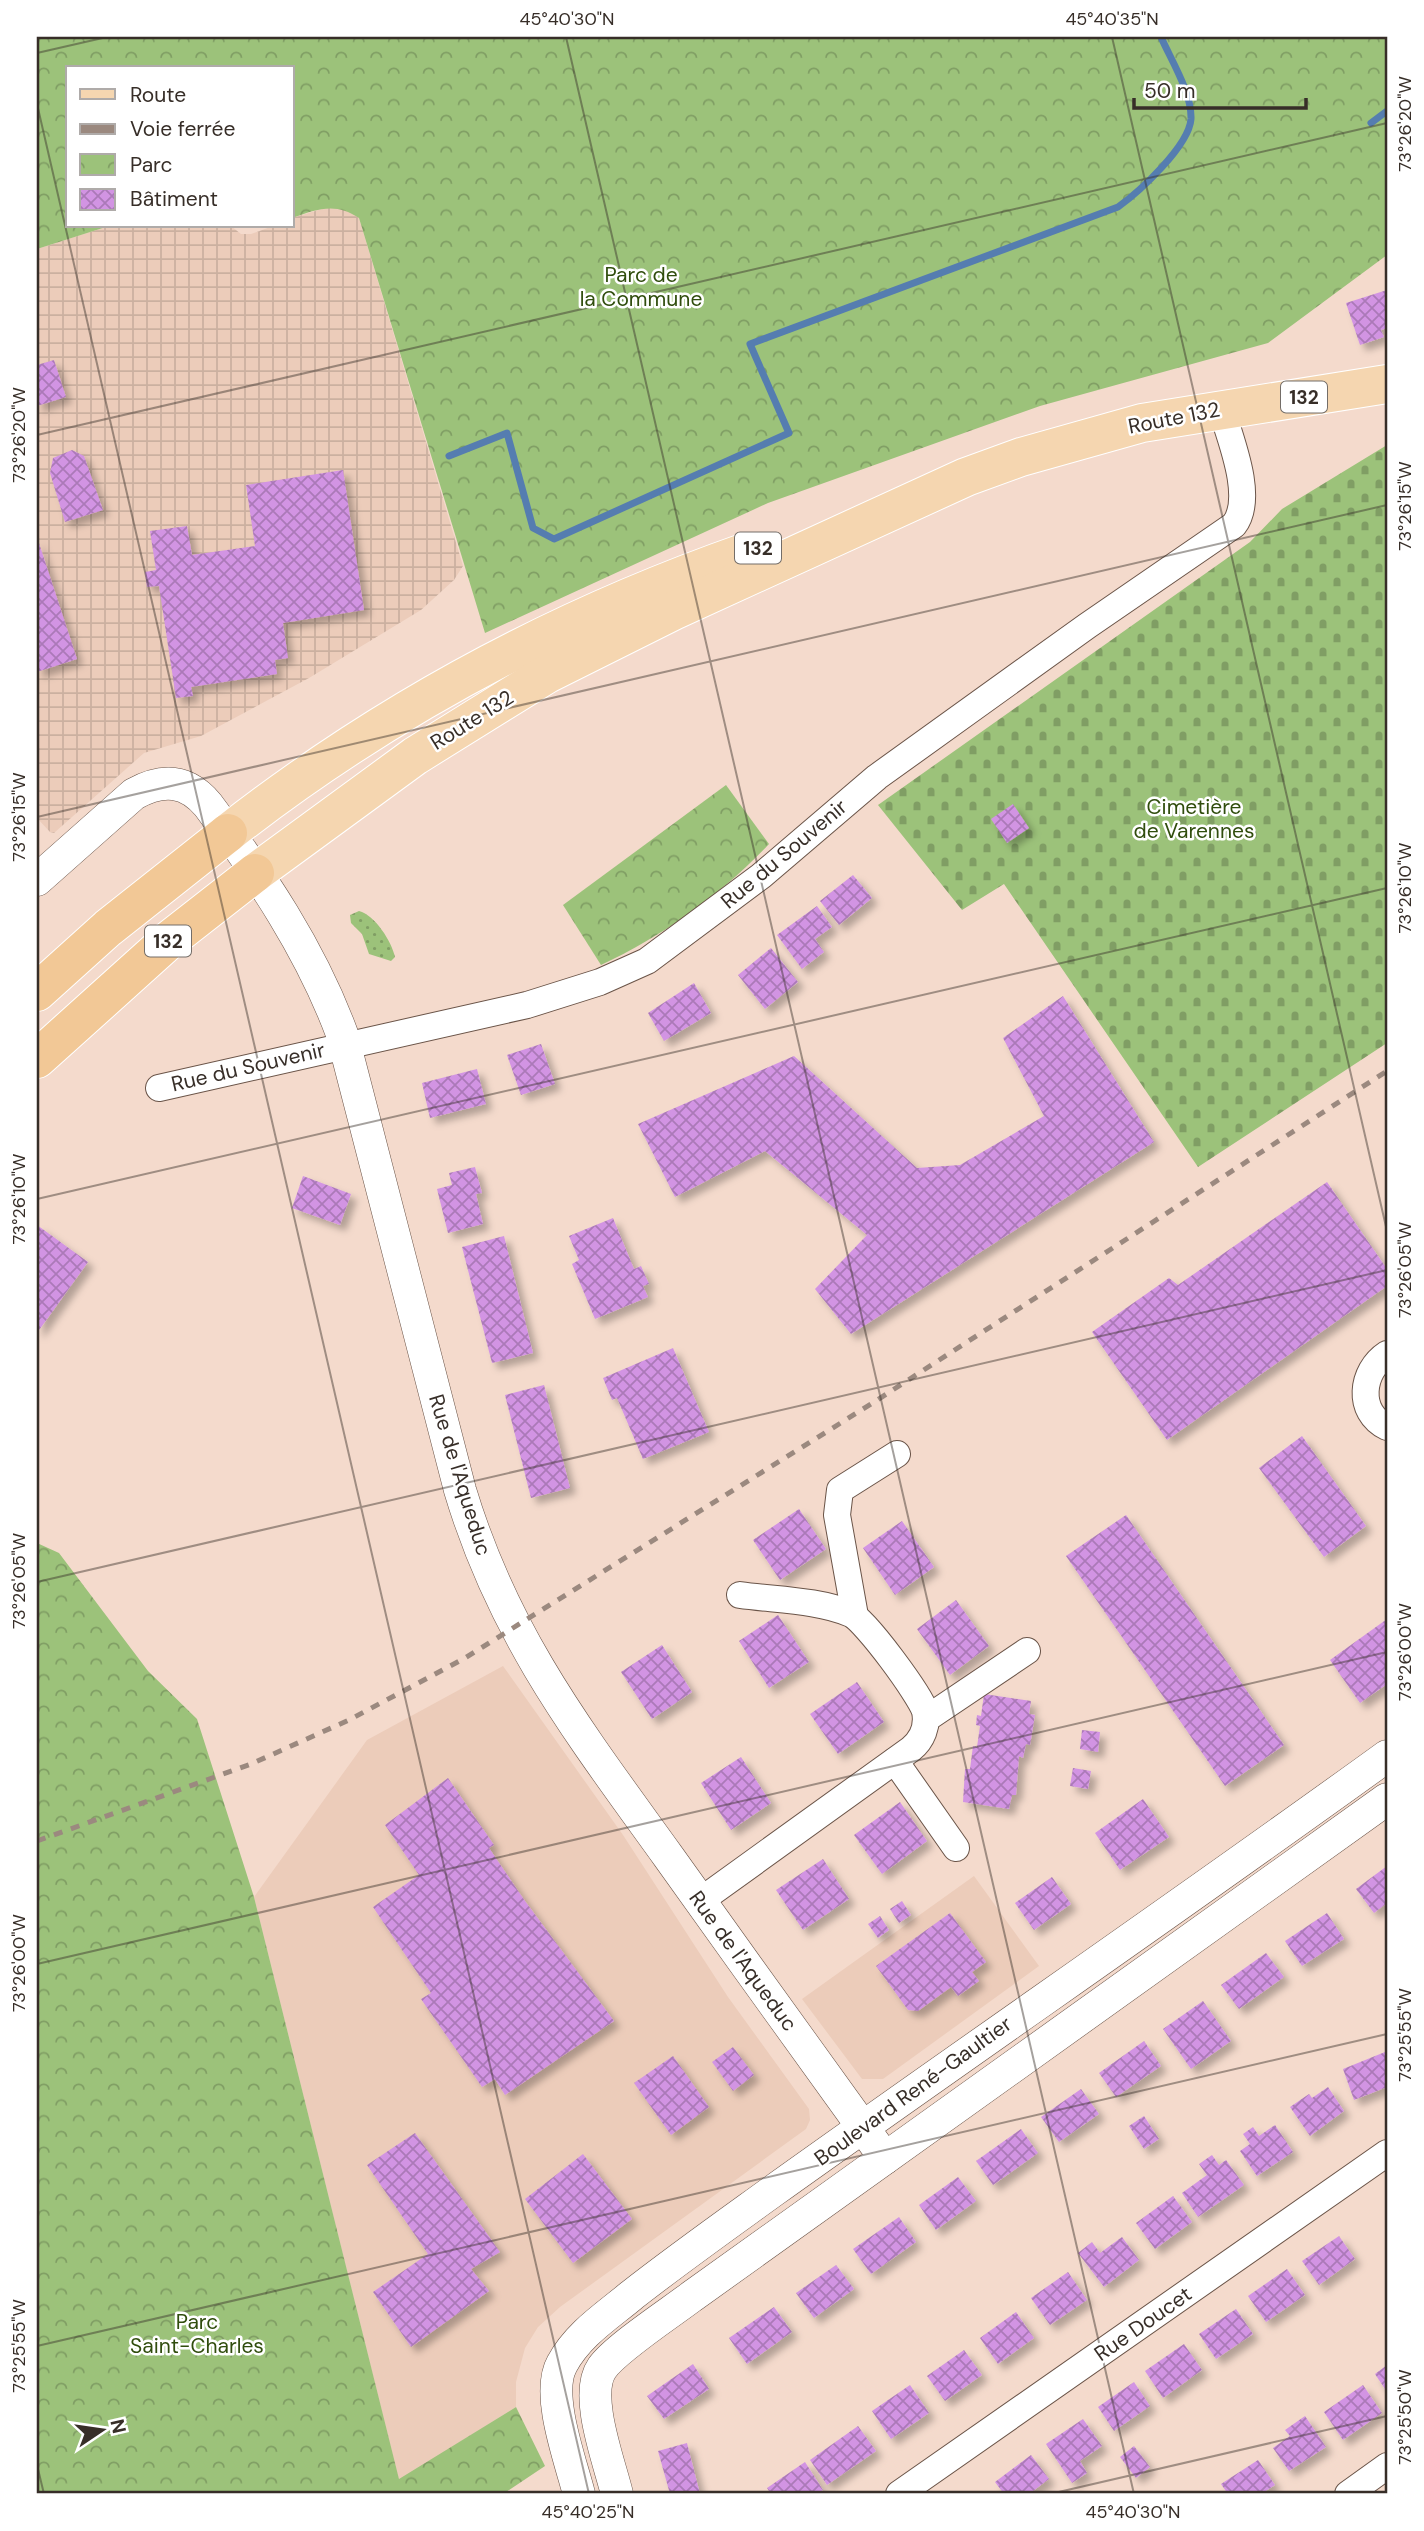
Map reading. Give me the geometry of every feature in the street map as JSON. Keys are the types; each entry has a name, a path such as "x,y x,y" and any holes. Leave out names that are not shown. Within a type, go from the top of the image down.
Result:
{"highway":[{"name":"Route 132","path":"37,992 108,928 228,833"},
{"name":"Route 132","path":"37,1059 168,941 255,873"}],"main road":[{"name":"Route 132","path":"228,833 288,788 399,714 472,671 554,629 708,565 1085,438 1142,422 1387,384"},
{"name":"Route 132","path":"255,873 415,756 547,674 673,611 967,477"}],"street":[{"name":"Rue du Souvenir","path":"159,1088 555,997 614,977 662,951 761,876 877,777 1087,626 1234,525 1242,512 1243,497 1234,451 1221,408"},
{"name":"Rue de l'Aqueduc","path":"37,880 123,802 152,785 170,782 188,787 200,795 283,911 330,1003 345,1045 460,1490 492,1579 526,1651 555,1698 885,2158"},
{"path":"1387,1354 1375,1363 1364,1388 1372,1415 1387,1427"},
{"path":"855,1616 838,1515 840,1490 897,1454"},
{"path":"700,1901 916,1745 923,1733 926,1719 918,1698 871,1631 855,1616 835,1609 740,1595"},
{"path":"926,1719 1027,1651"},
{"name":"Boulevard René-Gaultier","path":"579,2494 557,2402 560,2367 575,2343 679,2259 1387,1756"},
{"path":"895,1761 956,1848"},
{"name":"Boulevard René-Gaultier","path":"617,2494 596,2411 596,2393 602,2367 691,2297 1387,1799"},
{"name":"Rue Doucet","path":"899,2494 1387,2153"}],"shaded area":[{"path":"332,206 349,211 359,218 463,566 454,580 421,610 309,678 201,736 144,753 54,833 50,832 37,818 37,249 103,228 234,228 241,234 251,234 268,228 294,228 294,217"},
{"path":"503,1666 623,1835 728,1997 809,2109 810,2120 806,2129 560,2307 538,2327 525,2348 516,2382 516,2407 399,2480 254,1897 367,1740"},
{"path":"974,1876 1039,1966 883,2079 862,2079 802,1999"}],"green space":[{"name":"Parc de la Commune","path":"37,37 1387,37 1387,255 1268,343 1040,406 768,503 485,633 359,218 334,209 318,210 294,217 294,66 66,66 66,228 103,228 37,249"},
{"name":"Cimetière de Varennes","path":"1387,445 1387,1043 1198,1167 1004,884 962,910 878,805 1250,542 1282,509"},
{"path":"726,785 769,844 712,897 647,941 601,965 563,905"},
{"path":"359,911 377,923 387,937 395,957 391,961 369,954 362,934 351,923 350,915"},
{"name":"Parc Saint-Charles","path":"37,1543 59,1553 148,1671 197,1719 254,1897 399,2479 516,2407 545,2466 503,2494 37,2494"}],"building":[{"path":"1387,290 1387,328 1381,330 1384,337 1360,345 1346,303"},
{"path":"54,360 66,397 37,406 37,365"},
{"path":"72,450 84,456 103,510 65,522 50,473 53,458"},
{"path":"343,470 364,610 283,623 288,658 275,660 277,674 191,687 193,696 176,698 159,586 147,587 145,572 156,570 150,531 187,526 192,555 255,546 246,485"},
{"path":"37,537 77,659 37,672"},
{"path":"1013,804 1029,828 1007,843 991,819"},
{"path":"853,875 872,898 839,925 820,901"},
{"path":"817,906 832,927 815,939 824,952 802,969 777,935"},
{"path":"771,948 798,982 765,1009 738,975"},
{"path":"694,983 711,1013 664,1041 648,1013"},
{"path":"1063,996 1154,1142 851,1334 815,1289 867,1235 765,1151 675,1197 638,1124 794,1056 917,1168 960,1165 1044,1116 1003,1038"},
{"path":"541,1044 555,1084 521,1095 507,1055"},
{"path":"477,1069 486,1104 430,1118 422,1083"},
{"path":"475,1167 482,1193 476,1194 483,1224 448,1233 437,1189 452,1185 449,1173"},
{"path":"303,1176 351,1194 340,1225 292,1208"},
{"path":"1327,1182 1387,1269 1387,1286 1167,1440 1092,1332 1169,1278 1178,1285"},
{"path":"613,1218 634,1269 641,1266 649,1284 643,1286 648,1297 595,1319 572,1264 579,1260 569,1236"},
{"path":"37,1225 88,1262 37,1333"},
{"path":"504,1236 533,1353 492,1363 462,1247"},
{"path":"673,1348 709,1432 643,1459 617,1398 612,1400 603,1378"},
{"path":"544,1385 570,1488 531,1498 505,1395"},
{"path":"1302,1436 1366,1526 1324,1557 1259,1468"},
{"path":"799,1509 826,1549 780,1580 753,1540"},
{"path":"1126,1515 1284,1745 1225,1786 1066,1556"},
{"path":"902,1521 934,1567 895,1595 863,1548"},
{"path":"956,1600 989,1646 950,1675 917,1629"},
{"path":"778,1615 809,1662 769,1688 739,1641"},
{"path":"1387,1619 1387,1684 1360,1703 1330,1660"},
{"path":"662,1645 692,1692 652,1719 621,1672"},
{"path":"857,1682 884,1722 838,1754 810,1714"},
{"path":"984,1694 1031,1701 1029,1714 1035,1715 1030,1745 1026,1744 1023,1758 1019,1756 1016,1795 1012,1795 1009,1809 963,1802 965,1769 970,1769 973,1746 977,1747 980,1726 976,1725 977,1715 981,1716"},
{"path":"1082,1730 1100,1732 1098,1752 1080,1749"},
{"path":"741,1757 771,1803 731,1830 701,1783"},
{"path":"1073,1768 1091,1771 1088,1789 1070,1786"},
{"path":"448,1778 494,1845 489,1848 525,1901 614,2021 505,2095 495,2079 482,2087 421,1999 431,1993 373,1907 419,1875 385,1825"},
{"path":"1143,1799 1169,1837 1120,1870 1095,1833"},
{"path":"900,1802 927,1841 882,1874 854,1835"},
{"path":"823,1859 849,1899 803,1930 776,1890"},
{"path":"1387,1866 1387,1903 1374,1913 1356,1889"},
{"path":"1052,1877 1071,1904 1034,1930 1015,1903"},
{"path":"902,1901 911,1915 899,1923 890,1909"},
{"path":"950,1913 986,1962 972,1972 979,1981 958,1996 951,1987 918,2011 908,2010 876,1966"},
{"path":"1327,1913 1344,1939 1302,1966 1285,1941"},
{"path":"880,1916 889,1930 878,1938 868,1924"},
{"path":"1266,1953 1284,1977 1239,2009 1221,1985"},
{"path":"1203,2001 1231,2041 1191,2069 1163,2029"},
{"path":"1144,2041 1161,2066 1116,2097 1099,2073"},
{"path":"733,2047 754,2075 733,2091 712,2062"},
{"path":"1385,2052 1387,2087 1354,2100 1343,2069"},
{"path":"673,2056 709,2107 671,2135 634,2083"},
{"path":"1328,2087 1344,2111 1310,2136 1290,2107 1309,2094 1312,2098"},
{"path":"1081,2089 1099,2114 1059,2142 1041,2117"},
{"path":"1144,2116 1159,2139 1144,2149 1129,2126"},
{"path":"1275,2125 1293,2152 1257,2176 1240,2151 1250,2144 1243,2134 1253,2127 1259,2136"},
{"path":"1021,2129 1038,2153 993,2185 976,2161"},
{"path":"415,2133 500,2252 471,2269 489,2291 411,2347 373,2292 428,2254 367,2165"},
{"path":"583,2154 632,2219 573,2263 525,2199"},
{"path":"1212,2155 1219,2165 1226,2160 1244,2185 1198,2217 1182,2193 1207,2175 1199,2164"},
{"path":"958,2177 976,2201 936,2230 919,2205"},
{"path":"1173,2196 1192,2222 1155,2249 1136,2223"},
{"path":"899,2217 916,2242 871,2274 853,2249"},
{"path":"1339,2236 1355,2259 1319,2285 1302,2261"},
{"path":"1122,2237 1139,2260 1104,2287 1078,2253 1092,2242 1100,2253"},
{"path":"836,2265 854,2289 814,2318 796,2293"},
{"path":"1287,2269 1305,2295 1266,2322 1248,2296"},
{"path":"1068,2272 1087,2300 1050,2325 1031,2298"},
{"path":"774,2307 792,2332 747,2364 729,2338"},
{"path":"1236,2309 1253,2334 1216,2359 1199,2334"},
{"path":"1016,2312 1034,2338 998,2364 980,2338"},
{"path":"1184,2344 1202,2370 1163,2398 1145,2371"},
{"path":"964,2350 982,2375 945,2401 927,2376"},
{"path":"693,2364 709,2389 664,2419 647,2396"},
{"path":"1387,2365 1387,2392 1375,2374"},
{"path":"1134,2382 1150,2406 1114,2431 1098,2407"},
{"path":"910,2385 929,2413 891,2439 872,2411"},
{"path":"1363,2385 1382,2413 1343,2440 1324,2412"},
{"path":"1305,2416 1326,2447 1289,2471 1273,2448 1290,2436 1285,2430"},
{"path":"1083,2419 1102,2446 1080,2461 1087,2473 1072,2483 1046,2444"},
{"path":"858,2426 876,2451 827,2485 810,2460"},
{"path":"687,2443 700,2494 670,2494 658,2451"},
{"path":"1134,2446 1150,2467 1136,2478 1120,2457"},
{"path":"1031,2455 1049,2479 1029,2494 1004,2494 995,2482"},
{"path":"1258,2460 1275,2485 1261,2494 1228,2494 1221,2484"},
{"path":"805,2462 823,2490 816,2494 771,2494 767,2488"}],"waterway":[{"path":"449,456 507,433 533,528 554,539 789,433 750,344 1118,207 1162,168 1182,142 1191,119 1185,88 1161,37"},
{"path":"1371,123 1387,111"}],"railway":[{"path":"37,1841 251,1764 349,1720 465,1658 871,1404 1387,1071"}]}
